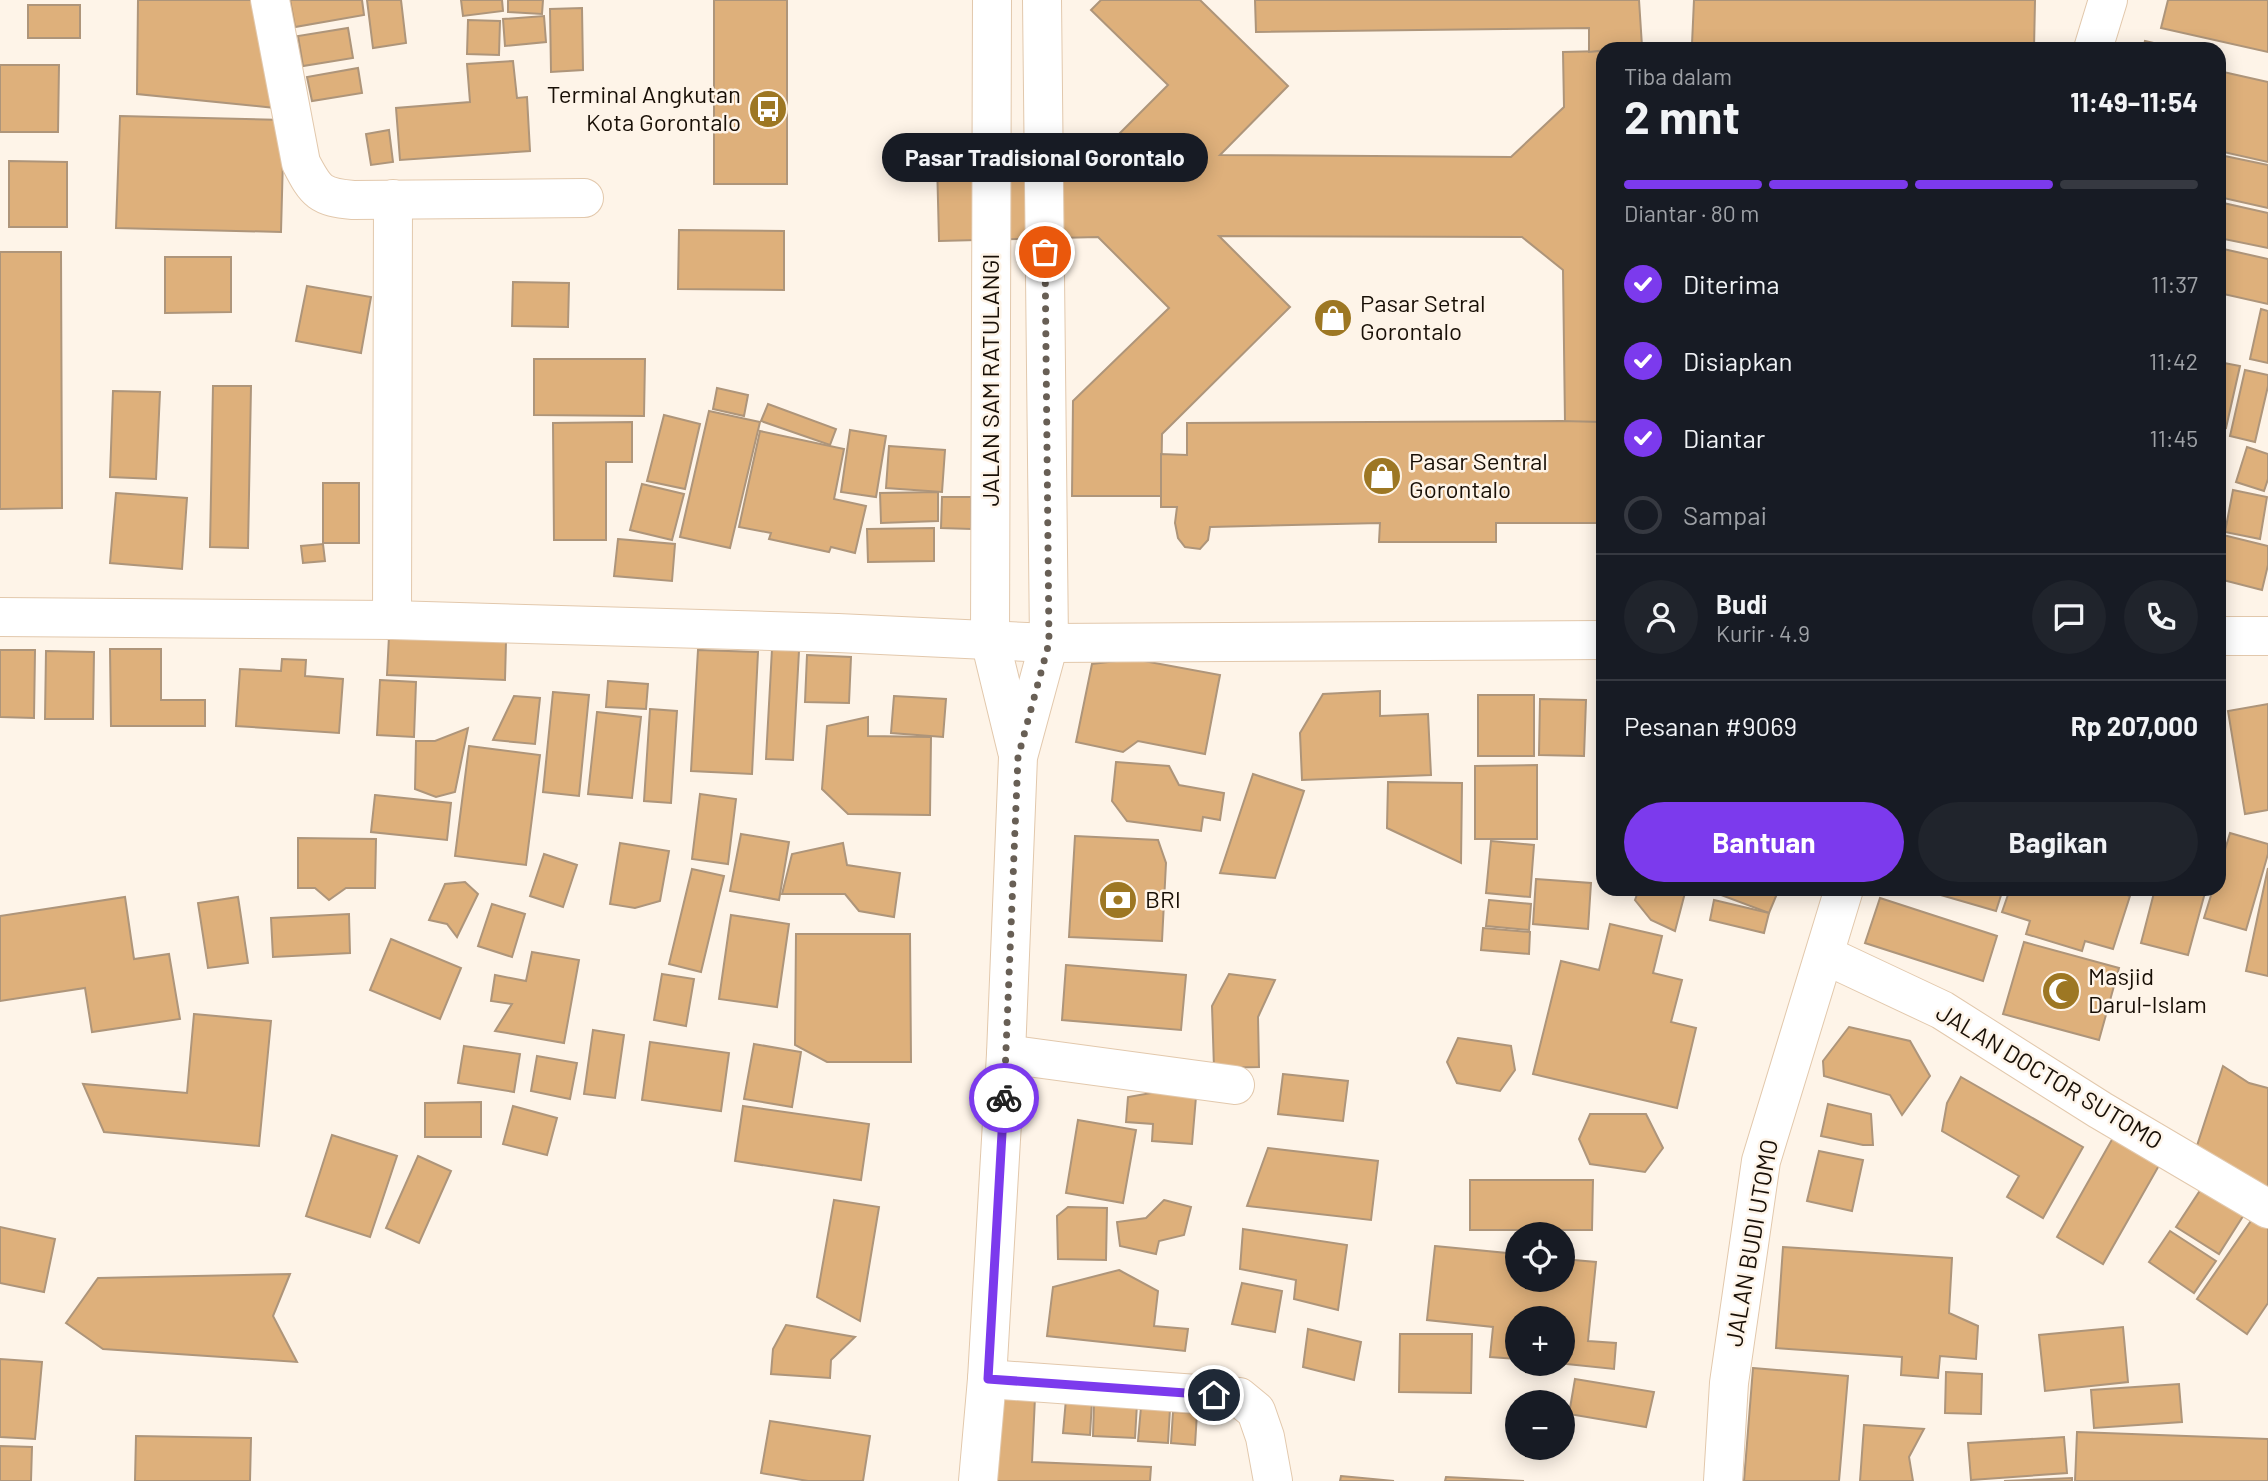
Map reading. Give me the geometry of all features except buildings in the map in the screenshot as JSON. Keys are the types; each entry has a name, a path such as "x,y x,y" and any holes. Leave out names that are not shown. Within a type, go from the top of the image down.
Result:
{"street":[{"path":"270,0 301,163 312,184 330,198 583,198"},
{"name":"JALAN SAM RATULANGI","path":"992,0 990,640 1018,757"},
{"name":"JALAN SAM RATULANGI","path":"978,1481 988,1379 1006,1054 1018,757 1049,643 1042,0"},
{"path":"2095,42 2108,0"},
{"path":"392,620 393,200"},
{"path":"0,617 392,620 838,633 1049,643 1596,640"},
{"path":"2226,636 2268,636"},
{"name":"JALAN BUDI UTOMO","path":"1723,1481 1729,1383 1761,1161 1842,896"},
{"name":"JALAN DOCTOR SUTOMO","path":"1825,955 1941,1010 2100,1110 2268,1209"},
{"path":"1006,1054 1236,1085"},
{"path":"988,1379 1239,1397 1256,1410 1265,1437 1273,1481"}],"way so far":[{"path":"1004,1098 1018,757 1049,643 1045,252"}],"place":[{"name":"Terminal Angkutan Kota Gorontalo","path":"768,109"},
{"name":"Pasar Tradisional Gorontalo","path":"1045,252"},
{"name":"Pasar Setral Gorontalo","path":"1333,318"},
{"name":"Pasar Sentral Gorontalo","path":"1382,476"},
{"name":"BRI","path":"1118,900"},
{"name":"Masjid Darul-Islam","path":"2061,991"}],"route":[{"path":"1004,1098 988,1379 1214,1395"}]}
